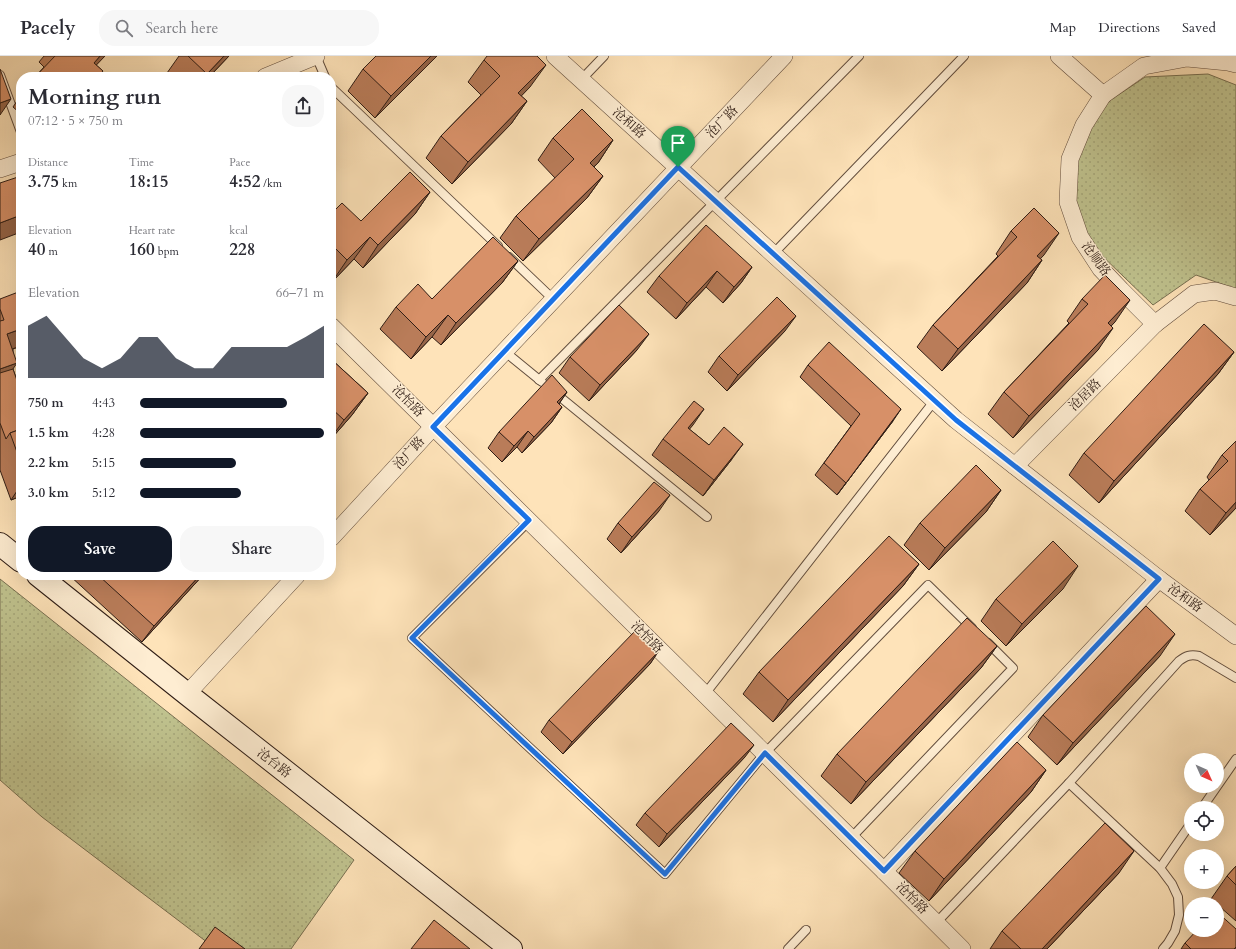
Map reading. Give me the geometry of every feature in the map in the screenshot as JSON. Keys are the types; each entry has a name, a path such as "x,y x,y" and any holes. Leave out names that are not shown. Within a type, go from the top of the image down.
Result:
{"street":[{"path":"277,72 316,56"},
{"name":"沧和路","path":"555,56 956,420 1159,579 1236,636"},
{"name":"沧广路","path":"336,533 504,351 784,56"},
{"path":"1059,56 1103,95"},
{"name":"沧顺路","path":"1155,324 1101,268 1080,237 1068,202 1070,159 1084,125 1103,95 1146,61 1187,58 1236,64"},
{"path":"0,169 16,164"},
{"path":"1155,324 1194,294 1215,291 1236,297"},
{"name":"沧居路","path":"1015,466 1155,324"},
{"name":"沧怡路","path":"336,331 962,949"},
{"path":"0,544 16,556"},
{"path":"884,871 1159,579"},
{"name":"沧台路","path":"44,580 511,949"},
{"path":"187,694 292,580"}],"lane":[{"path":"316,56 323,72"},
{"path":"581,80 604,56"},
{"path":"539,380 858,56"},
{"path":"773,254 964,56"},
{"path":"0,75 16,118"},
{"path":"336,92 553,299"},
{"path":"504,351 708,517"},
{"path":"705,694 935,400"},
{"path":"529,520 412,638 665,874 765,753 928,586 1013,668 851,838"},
{"path":"936,923 1069,783 1185,656 1199,656 1236,678"},
{"path":"1207,801 1236,759"},
{"path":"1069,783 1160,868 1172,884 1178,897 1179,915 1175,931 1168,944 1163,949"},
{"path":"1160,868 1184,833"},
{"path":"788,949 806,930"}],"green space":[{"path":"1208,74 1236,85 1236,289 1196,275 1153,305 1095,249 1072,205 1075,161 1099,108 1145,77"},
{"path":"0,579 354,860 291,949 216,949 42,817 0,780"}],"building":[{"path":"55,56 100,56 94,63 103,71 102,72 40,72"},
{"path":"188,56 224,56 209,72 205,72"},
{"path":"376,56 431,56 391,96 363,69"},
{"path":"487,56 537,56 546,65 518,93 527,101 468,162 441,136 500,76 484,60"},
{"path":"0,69 11,99 0,103"},
{"path":"582,109 613,140 590,163 603,176 539,239 516,216 574,159 553,138"},
{"path":"410,172 430,192 378,245 370,237 347,260 336,249 336,209 342,203 361,221"},
{"path":"16,178 16,217 0,223 0,183"},
{"path":"1034,208 1059,233 1037,256 1042,260 958,349 933,325 1017,237 1011,231"},
{"path":"706,225 752,267 734,287 717,271 687,303 659,276"},
{"path":"493,237 518,261 456,323 448,315 426,337 396,307 418,284 432,299"},
{"path":"1105,275 1130,300 1108,323 1113,328 1029,416 1004,392 1088,304 1082,299"},
{"path":"16,293 16,331 7,334 16,363 0,369 0,321 4,320 0,309 0,299"},
{"path":"777,297 796,316 738,375 719,356"},
{"path":"619,305 649,334 600,385 570,357"},
{"path":"1204,324 1234,352 1114,481 1084,453"},
{"path":"829,342 901,409 846,483 824,463 860,414 808,365"},
{"path":"336,364 368,393 344,420 336,413"},
{"path":"13,369 16,378 16,431 10,433 6,439 0,423 0,373"},
{"path":"552,375 567,392 557,402 562,407 534,437 528,431 514,446 499,432"},
{"path":"694,401 704,409 688,428 709,445 724,427 743,444 714,480 663,439"},
{"path":"16,431 16,449 10,433"},
{"path":"1236,441 1236,502 1226,513 1200,489 1228,461 1222,455"},
{"path":"976,465 1001,490 945,548 920,523"},
{"path":"654,482 670,495 632,537 618,523"},
{"path":"889,536 919,564 788,700 759,672"},
{"path":"1053,541 1078,566 1022,624 996,599"},
{"path":"103,580 195,580 154,626"},
{"path":"1146,606 1175,634 1073,743 1043,715"},
{"path":"967,618 997,646 866,782 837,754"},
{"path":"636,630 658,652 572,742 549,720"},
{"path":"731,723 754,745 667,834 645,813"},
{"path":"1017,742 1046,770 944,879 915,851"},
{"path":"1105,823 1134,851 1042,949 1021,949 1002,931"},
{"path":"1236,866 1236,885 1227,876"},
{"path":"1224,918 1236,929 1236,947 1234,949 1191,949 1185,943 1191,937 1224,937"},
{"path":"434,920 470,949 411,949"},
{"path":"215,927 245,949 199,949"}],"route":[{"path":"678,167 956,420 1159,579 884,871 765,753 665,874 412,638 529,520 433,427 678,167"}]}
